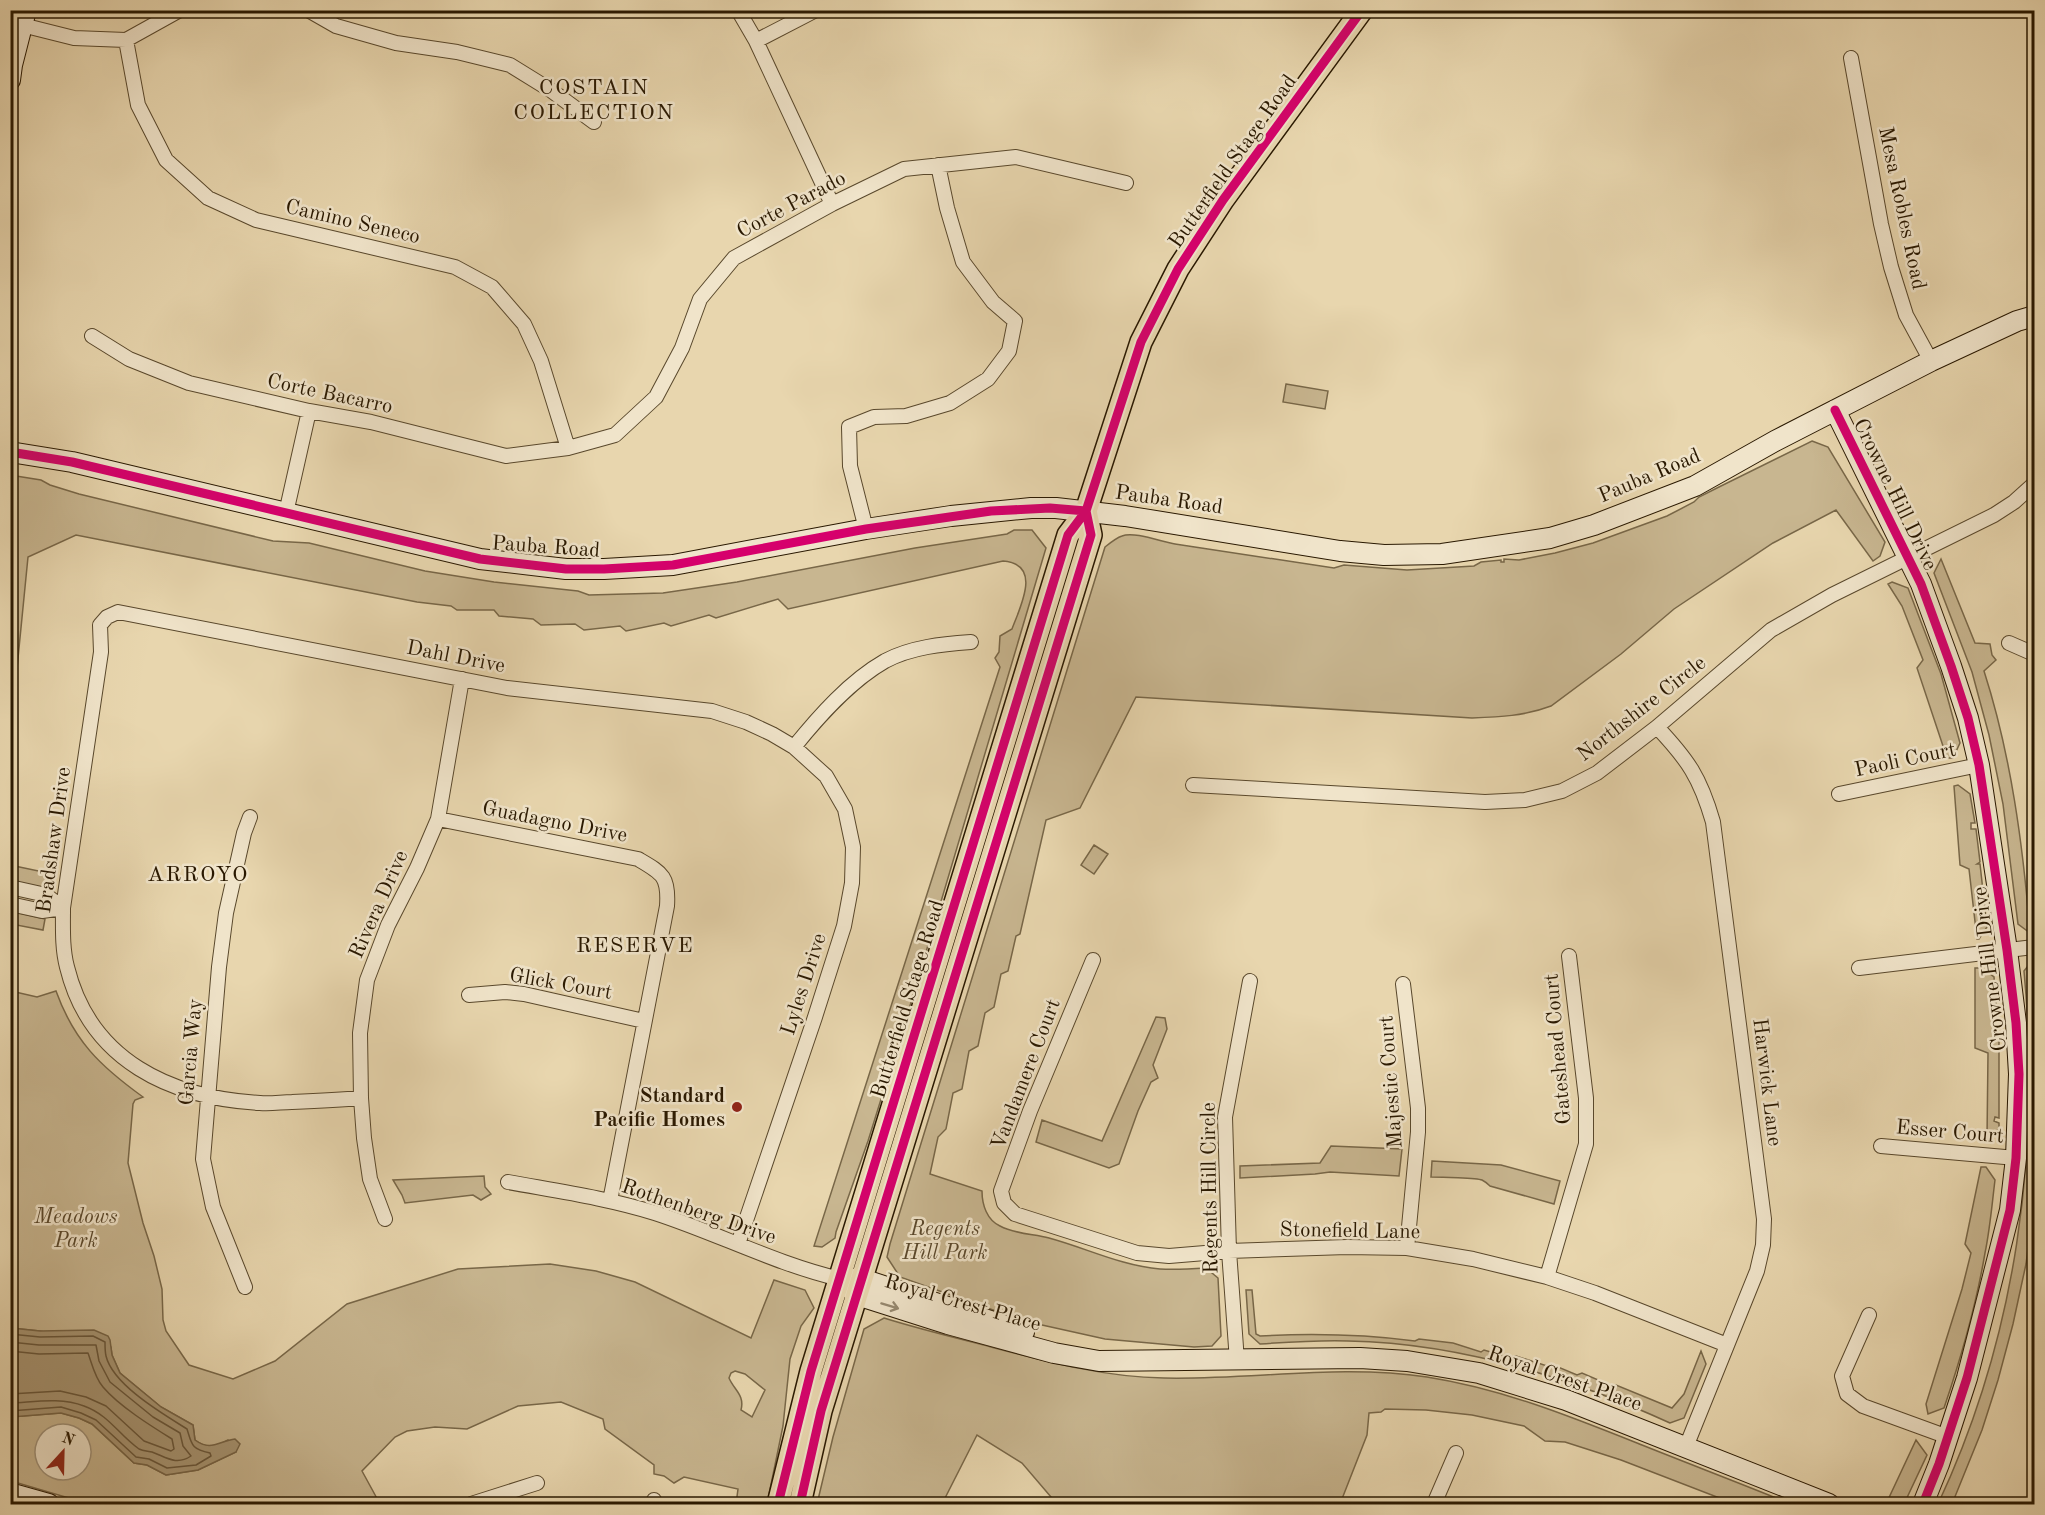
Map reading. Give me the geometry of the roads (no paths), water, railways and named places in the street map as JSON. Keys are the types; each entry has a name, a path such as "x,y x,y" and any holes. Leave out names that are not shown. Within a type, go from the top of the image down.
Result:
{"main road":[{"name":"Butterfield Stage Road","path":"778,1504 807,1388 1068,535 1086,511 1141,342 1178,269 1223,200 1362,10"},
{"name":"Butterfield Stage Road","path":"800,1504 821,1411 1091,535 1086,511"}],"street":[{"path":"10,80 20,19 74,38 126,40 180,10"},
{"path":"308,10 336,26 396,43 457,52 510,65 552,91 594,122"},
{"path":"738,10 756,41 832,204"},
{"path":"756,41 816,10"},
{"name":"Camino Seneco","path":"126,40 138,105 166,160 208,198 256,220 455,267 492,287 524,324 540,361 568,448"},
{"name":"Mesa Robles Road","path":"1851,58 1891,267 1906,315 1931,361"},
{"name":"Corte Parado","path":"568,448 615,435 656,398 682,348 700,299 734,258 832,204 904,169 1016,157 1126,183"},
{"path":"866,529 849,466 849,427 874,417 906,416 951,403 988,379 1009,351 1015,321 993,302 963,262 947,208 938,165"},
{"name":"Pauba Road","path":"10,452 72,462 480,559 566,569 673,565 866,529 991,511 1050,508 1216,530 1340,551 1384,555 1442,554 1550,538 1594,525 1695,486 1775,441 1931,361 2018,321 2034,316"},
{"name":"Corte Bacarro","path":"92,336 129,359 189,382 309,411 381,425 506,456 568,448"},
{"name":"Crowne Hill Drive","path":"1835,410 1921,584 1968,718 1979,765 2016,1023 2019,1074 2016,1158 2010,1210 1967,1378 1923,1504"},
{"path":"286,513 309,411"},
{"name":"Northshire Circle","path":"1193,784 1485,802 1525,800 1562,791 1597,773 1657,727 1771,630 1808,607 1994,515 2014,502 2034,483"},
{"name":"Dahl Drive","path":"107,616 118,612 507,688 712,711 755,726 794,747"},
{"name":"Bradshaw Drive","path":"107,616 100,625 101,652 63,908 66,966 75,994 104,1041 132,1065 158,1080 228,1101 263,1104 361,1098"},
{"path":"794,747 847,690 887,660 940,645 971,642"},
{"path":"2009,643 2034,654"},
{"name":"Rivera Drive","path":"384,1219 370,1179 361,1098 360,1033 367,980 388,925 417,868 438,819 462,679"},
{"name":"Harwick Lane","path":"1657,727 1693,769 1713,822 1764,1219 1763,1245 1757,1271 1686,1447"},
{"name":"Lyles Drive","path":"738,1244 844,926 852,883 853,847 845,809 826,776 794,747"},
{"name":"Paoli Court","path":"1839,794 1979,765"},
{"name":"Garcia Way","path":"245,1287 213,1207 203,1159 219,967 226,913 244,833 250,817"},
{"name":"Guadagno Drive","path":"438,819 638,859 660,872 668,889 667,906 644,1021"},
{"path":"10,887 46,895 63,908"},
{"path":"10,904 42,912 63,908"},
{"path":"1859,968 2034,947"},
{"name":"Gateshead Court","path":"1547,1277 1586,1144 1586,1098 1569,956"},
{"name":"Vandamere Court","path":"1004,1203 1001,1191 1030,1111 1093,960"},
{"name":"Regents Hill Circle","path":"1237,1361 1229,1251 1225,1117 1250,981"},
{"name":"Majestic Court","path":"1403,984 1418,1108 1418,1132 1407,1248"},
{"name":"Glick Court","path":"470,995 505,992 524,994 644,1021"},
{"path":"610,1201 644,1021"},
{"name":"Esser Court","path":"1881,1146 2016,1158"},
{"name":"Rothenberg Drive","path":"508,1182 610,1201 654,1213 779,1260 840,1279"},
{"name":"Stonefield Lane","path":"1004,1203 1015,1214 1137,1253 1169,1256 1229,1251 1347,1247 1407,1248 1473,1259 1547,1277 1595,1293 1727,1345"},
{"name":"Royal Crest Place","path":"840,1279 859,1287 1039,1336 1099,1348 1129,1360 1162,1362 1360,1358 1407,1361 1479,1373 1566,1400 1829,1504"},
{"path":"1869,1315 1842,1376 1846,1394 1863,1406 1948,1437"},
{"path":"1434,1504 1456,1453"},
{"path":"471,1504 537,1483"},
{"path":"10,1493 49,1504"}],"water":[{"path":"11,1328 40,1331 94,1330 108,1336 112,1355 120,1373 161,1407 193,1425 195,1440 210,1445 235,1439 240,1444 236,1452 198,1470 166,1475 147,1465 134,1463 93,1425 93,1422 61,1413 11,1417"}],"place":[{"name":"Standard Pacific Homes","path":"737,1107"}],"district":[{"name":"COSTAIN COLLECTION","path":"594,98"},
{"name":"ARROYO","path":"198,873"},
{"name":"RESERVE","path":"635,944"}],"park label":[{"name":"Meadows Park","path":"76,1228"},
{"name":"Regents Hill Park","path":"945,1240"}]}
